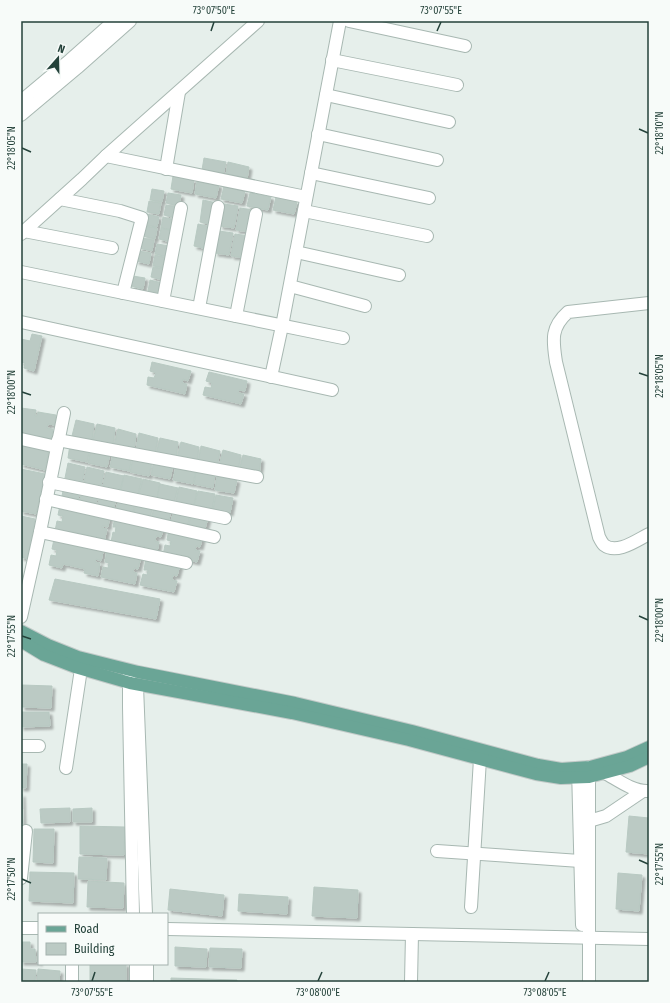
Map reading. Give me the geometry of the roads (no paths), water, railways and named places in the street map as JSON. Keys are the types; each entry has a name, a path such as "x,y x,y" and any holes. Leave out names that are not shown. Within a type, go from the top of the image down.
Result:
{"main road":[{"path":"21,631 48,645 134,677 409,740 536,774 561,778 584,772 627,757 649,747"},
{"path":"21,642 44,655 81,669 295,703 412,731 538,765 584,772 605,773 630,766 649,757"}],"street":[{"path":"21,101 114,21"},
{"path":"21,115 130,21"},
{"path":"23,233 106,156 258,21"},
{"path":"270,377 290,286 340,21"},
{"path":"349,21 465,46"},
{"path":"332,60 457,85"},
{"path":"166,168 179,92"},
{"path":"326,95 449,122"},
{"path":"318,134 437,160"},
{"path":"106,156 306,197"},
{"path":"311,173 429,198"},
{"path":"60,199 120,211 142,218 123,293"},
{"path":"199,308 218,207"},
{"path":"163,301 181,208"},
{"path":"304,211 427,236"},
{"path":"236,316 256,214"},
{"path":"23,233 112,248"},
{"path":"296,252 400,275"},
{"path":"21,272 343,338"},
{"path":"290,286 365,306"},
{"path":"649,303 568,312 559,320 553,344 556,362 599,537 603,544 611,548 618,548 630,544 649,534"},
{"path":"21,322 332,390"},
{"path":"21,617 64,413"},
{"path":"21,440 58,443 257,477"},
{"path":"49,482 226,518"},
{"path":"46,499 214,537"},
{"path":"40,532 186,563"},
{"path":"66,768 81,669"},
{"path":"133,913 129,707 134,677"},
{"path":"134,677 146,913"},
{"path":"21,746 39,746"},
{"path":"471,907 480,759"},
{"path":"581,982 586,937 589,821 584,772"},
{"path":"584,772 580,862 589,982"},
{"path":"605,773 631,788 646,791"},
{"path":"589,821 606,816 646,791"},
{"path":"21,878 26,831"},
{"path":"437,851 580,862"},
{"path":"21,928 38,928"},
{"path":"168,929 649,939"},
{"path":"411,982 412,934"},
{"path":"72,965 72,982"},
{"path":"136,965 136,982"},
{"path":"147,965 147,982"}]}
